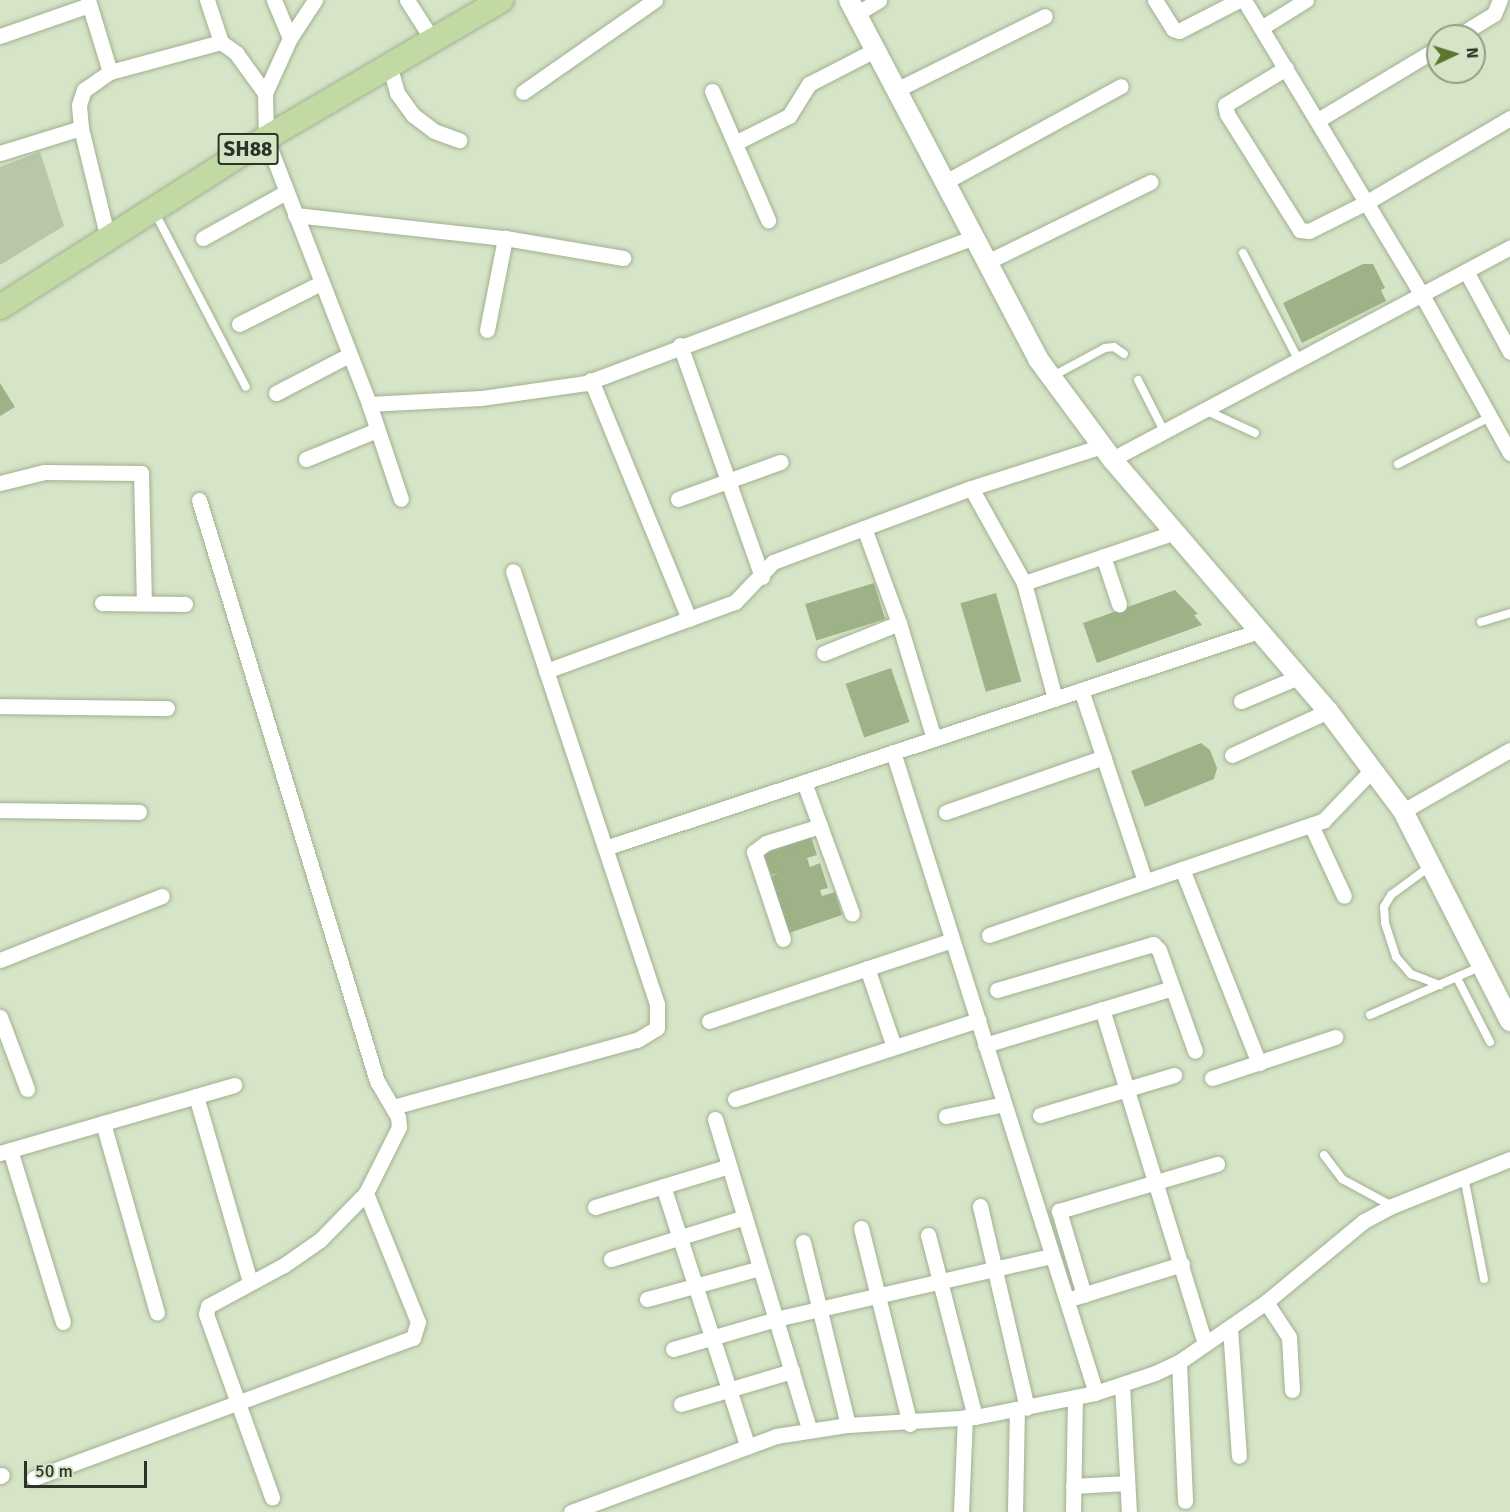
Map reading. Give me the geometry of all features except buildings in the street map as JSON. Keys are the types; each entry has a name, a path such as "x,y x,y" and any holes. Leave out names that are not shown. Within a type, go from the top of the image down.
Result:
{"main road":[{"name":"SH88","path":"0,307 266,138 390,68 501,0"}],"street":[{"path":"207,0 221,42 236,53 265,93"},
{"path":"274,0 290,39"},
{"path":"315,0 290,39 265,93 266,138 369,404 401,499"},
{"path":"407,0 434,42"},
{"path":"523,92 655,0"},
{"path":"879,0 852,7 987,262 1052,377 1107,452 1173,533 1328,711 1403,811 1510,1021"},
{"path":"1155,0 1173,29 1179,31 1239,0"},
{"path":"1244,0 1422,295 1510,453"},
{"path":"1261,28 1306,0"},
{"path":"1478,24 1494,14 1500,0"},
{"path":"0,36 88,2 110,72"},
{"path":"896,90 1045,16"},
{"path":"108,239 81,128 79,105 84,90 110,72 221,42"},
{"path":"737,142 789,116 809,84 874,50"},
{"path":"1318,120 1426,55"},
{"path":"390,68 397,93 412,115 434,131 459,140"},
{"path":"1286,68 1225,105 1257,165 1300,230 1309,231 1367,202 1510,118"},
{"path":"945,183 1121,86"},
{"path":"712,91 737,142 768,220"},
{"path":"0,153 81,128"},
{"path":"987,262 1150,182"},
{"path":"203,238 286,192"},
{"path":"295,215 505,238 623,258"},
{"path":"369,404 481,398 591,380 974,237"},
{"path":"487,330 505,238"},
{"path":"546,671 735,602 762,577 773,562 971,488 1107,452 1164,430 1510,248"},
{"path":"1466,271 1510,352"},
{"path":"239,324 321,284"},
{"path":"680,345 762,577"},
{"path":"276,393 349,355"},
{"path":"591,380 690,619"},
{"path":"306,459 377,430"},
{"path":"678,499 780,462"},
{"path":"0,483 45,472 141,473 144,603"},
{"path":"971,488 1024,584 1055,699"},
{"path":"199,500 378,1081 393,1107 399,1127 395,1141 366,1193 320,1240 284,1265 214,1300 207,1311 272,1497"},
{"path":"864,528 899,622 934,739"},
{"path":"1024,584 1173,533"},
{"path":"1103,556 1119,604"},
{"path":"393,1107 638,1040 657,1028 657,1004 513,571"},
{"path":"102,603 185,604"},
{"path":"824,653 899,622"},
{"path":"605,848 1259,631"},
{"path":"1241,701 1299,677"},
{"path":"1081,690 1145,882"},
{"path":"0,705 167,708"},
{"path":"1232,755 1328,711"},
{"path":"1403,811 1510,750"},
{"path":"893,752 1096,1393"},
{"path":"946,812 1104,758"},
{"path":"989,935 1311,825 1332,813 1371,771"},
{"path":"804,782 852,914"},
{"path":"0,810 139,812"},
{"path":"1311,825 1344,896"},
{"path":"783,939 754,852 766,843 820,826"},
{"path":"1182,869 1259,1063"},
{"path":"0,960 162,896"},
{"path":"709,1021 952,940"},
{"path":"998,990 1153,944 1160,950 1195,1051"},
{"path":"867,968 894,1047"},
{"path":"985,1044 1173,988"},
{"path":"1102,1009 1205,1343"},
{"path":"0,1017 27,1089"},
{"path":"735,1099 978,1020"},
{"path":"1212,1078 1335,1037"},
{"path":"1040,1115 1174,1074"},
{"path":"63,1322 5,1152 234,1086"},
{"path":"196,1096 250,1282"},
{"path":"946,1116 1004,1104"},
{"path":"715,1119 809,1429"},
{"path":"103,1123 157,1312"},
{"path":"571,1512 748,1447 809,1429 848,1425 910,1424 970,1417 1022,1409 1096,1393 1122,1384 1179,1362 1230,1328 1266,1302 1364,1221 1392,1206 1510,1159"},
{"path":"1084,1294 1059,1211 1156,1180 1217,1164"},
{"path":"595,1207 729,1166"},
{"path":"663,1186 748,1447"},
{"path":"34,1478 403,1342 417,1332 418,1322 366,1193"},
{"path":"980,1206 997,1270 1022,1409 1015,1512"},
{"path":"611,1259 745,1217"},
{"path":"861,1228 910,1424"},
{"path":"928,1234 970,1417 961,1512"},
{"path":"803,1242 848,1425"},
{"path":"673,1349 776,1319 941,1284 1052,1256"},
{"path":"1066,1300 1182,1264"},
{"path":"647,1299 760,1268"},
{"path":"1266,1302 1289,1337 1292,1390"},
{"path":"1230,1328 1239,1456"},
{"path":"1179,1362 1185,1501"},
{"path":"681,1404 792,1371"},
{"path":"1122,1384 1129,1512"},
{"path":"1072,1512 1075,1397"},
{"path":"1073,1486 1127,1483"}],"lane":[{"path":"154,209 246,387"},
{"path":"1243,253 1298,359"},
{"path":"1052,377 1105,348 1113,347 1124,354"},
{"path":"1138,381 1164,430"},
{"path":"1204,410 1255,434"},
{"path":"1398,464 1490,417"},
{"path":"1481,622 1510,613"},
{"path":"1431,867 1391,895 1384,907 1385,923 1396,957 1411,974 1440,985"},
{"path":"1370,1015 1481,966"},
{"path":"1457,978 1490,1042"},
{"path":"1324,1155 1342,1179 1392,1206"},
{"path":"1464,1177 1484,1279"}],"green space":[{"path":"40,152 64,226 0,265 0,167"}]}
